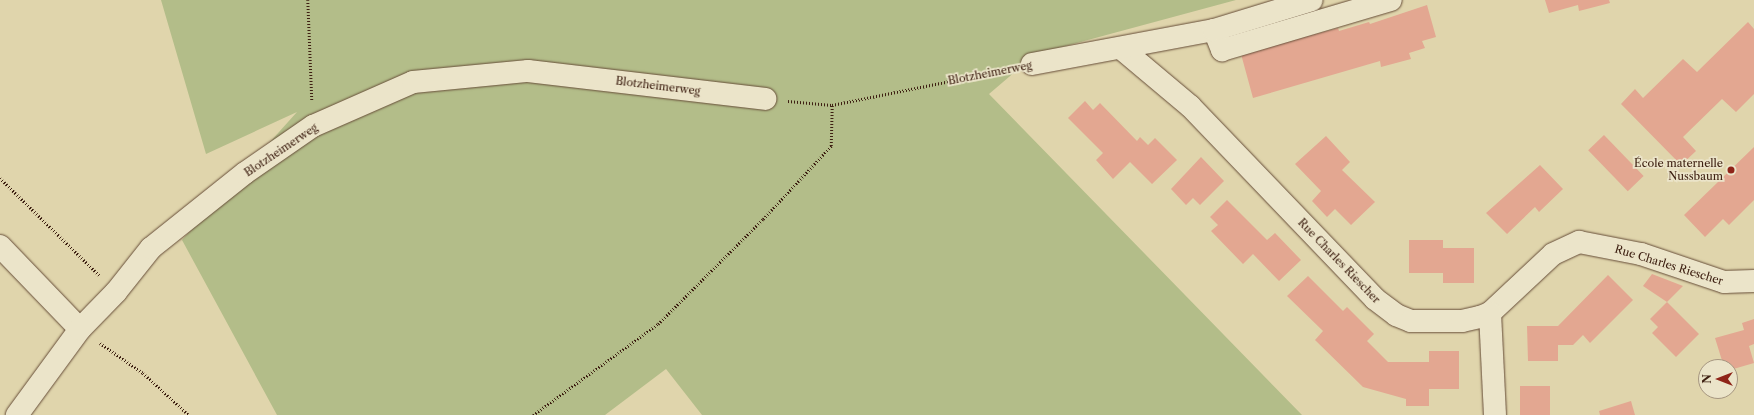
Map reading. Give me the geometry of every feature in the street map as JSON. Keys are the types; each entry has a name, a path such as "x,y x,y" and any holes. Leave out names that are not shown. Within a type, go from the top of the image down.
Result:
{"street":[{"name":"Blotzheimerweg","path":"1032,64 1122,49 1214,30 1312,0"},
{"path":"1214,30 1222,50 1391,0"},
{"name":"Rue Charles Riescher","path":"1122,49 1190,106 1375,299 1396,316 1411,321 1455,321 1490,313 1553,254 1579,242 1641,254 1724,282 1754,281"},
{"name":"Blotzheimerweg","path":"17,415 80,329 116,292 151,248 245,173 313,126 413,82 528,71 765,99"},
{"path":"0,246 80,329"},
{"path":"1490,313 1495,415"}],"path":[{"path":"308,0 313,126"},
{"name":"Blotzheimerweg","path":"765,99 832,105 1032,64"},
{"path":"533,415 658,324 763,219 831,146 832,105"},
{"path":"0,178 116,292"},
{"path":"80,329 143,373 190,415"}],"green space":[{"path":"161,0 1236,0 1036,54 989,94 1302,415 702,415 666,369 605,415 277,415 182,240 297,112 206,154"}],"building":[{"path":"1545,0 1609,0 1610,3 1579,11 1578,5 1549,13"},
{"path":"1427,5 1436,37 1422,41 1425,48 1409,53 1411,59 1381,67 1380,61 1253,98 1241,54 1338,28 1339,31 1369,22 1370,24"},
{"path":"1748,22 1754,29 1754,94 1736,112 1722,99 1683,137 1696,151 1681,165 1621,104 1635,89 1643,98 1683,59 1697,72"},
{"path":"1085,101 1093,110 1100,103 1137,141 1140,137 1148,145 1155,138 1177,160 1152,184 1130,162 1113,179 1096,160 1103,153 1068,118"},
{"path":"1604,135 1644,176 1628,191 1588,150"},
{"path":"1326,136 1350,162 1342,170 1375,202 1351,225 1335,209 1327,217 1312,201 1321,191 1295,164"},
{"path":"1754,147 1754,200 1729,225 1723,219 1705,237 1684,215"},
{"path":"1201,157 1224,181 1200,205 1193,198 1186,205 1171,189"},
{"path":"1540,165 1563,189 1539,212 1535,207 1507,234 1486,213"},
{"path":"1227,200 1267,240 1275,233 1301,260 1279,281 1253,254 1243,264 1211,231 1218,225 1210,217"},
{"path":"1409,240 1443,240 1443,248 1474,248 1474,283 1443,283 1443,273 1409,273"},
{"path":"1652,274 1683,286 1667,302 1643,286"},
{"path":"1608,275 1633,300 1590,343 1583,335 1573,345 1558,345 1558,361 1528,361 1527,326 1558,326"},
{"path":"1308,276 1343,311 1347,307 1374,334 1367,341 1388,362 1429,362 1429,351 1459,351 1459,389 1429,389 1429,406 1406,406 1406,399 1363,387 1315,340 1323,331 1287,296"},
{"path":"1667,302 1699,334 1676,357 1652,333 1658,327 1650,319"},
{"path":"1754,319 1754,344 1749,346 1754,363 1738,368 1738,359 1722,359 1715,338 1744,330 1742,323"},
{"path":"1520,386 1550,386 1550,415 1520,415"},
{"path":"1631,401 1635,415 1600,415 1599,411"}],"place":[{"name":"École maternelle Nussbaum","path":"1731,170"}]}
